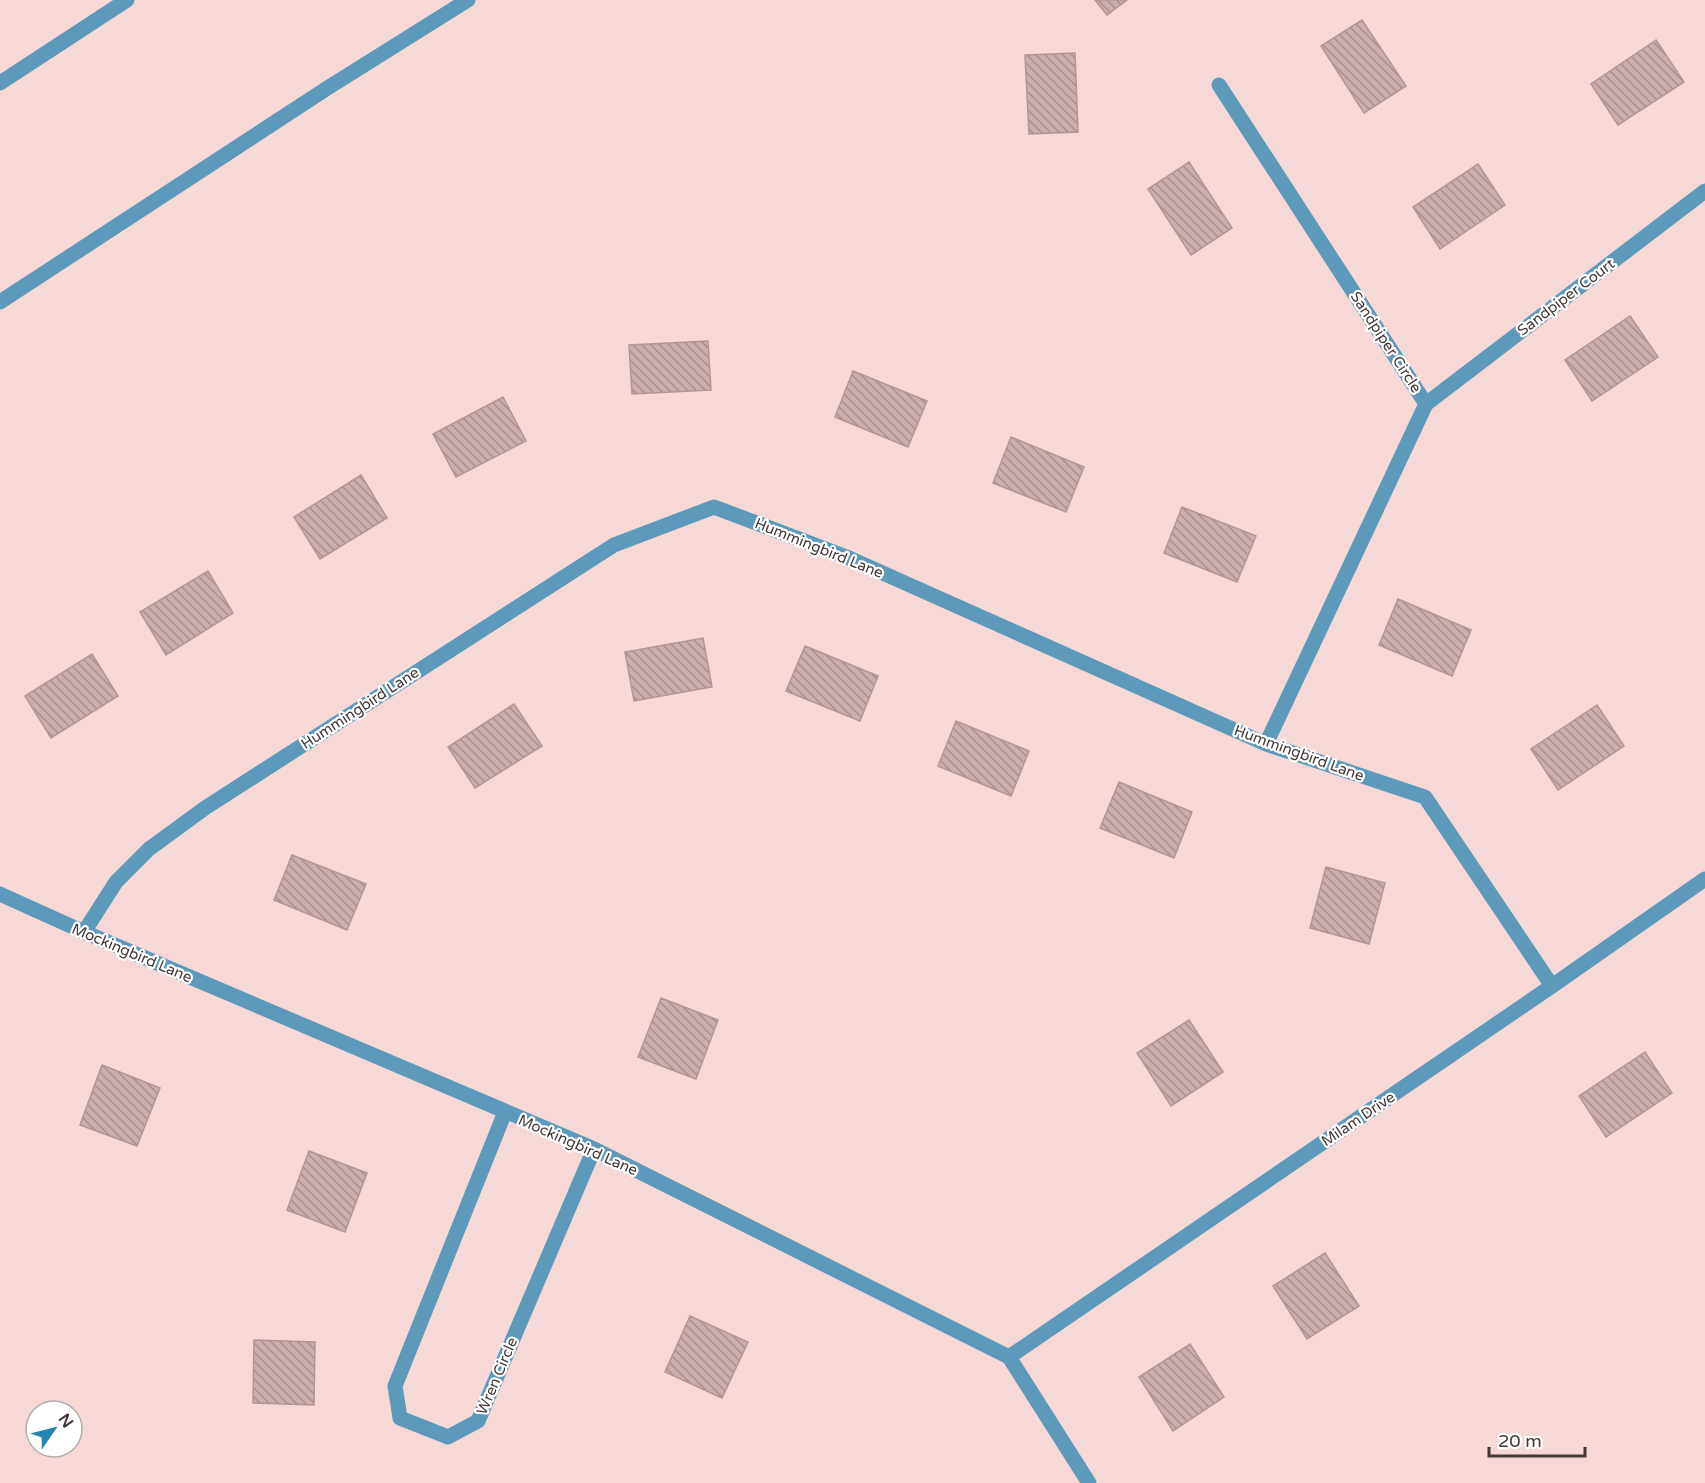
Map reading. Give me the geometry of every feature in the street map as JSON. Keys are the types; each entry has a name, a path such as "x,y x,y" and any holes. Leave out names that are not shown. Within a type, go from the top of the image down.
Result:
{"street":[{"path":"0,83 127,0"},
{"path":"0,302 329,87 468,0"},
{"name":"Sandpiper Circle","path":"1219,85 1426,404 1266,744"},
{"name":"Sandpiper Court","path":"1426,404 1705,191"},
{"name":"Hummingbird Lane","path":"84,933 116,882 148,849 205,808 614,545 714,507 849,558 1266,744 1425,797 1552,986"},
{"name":"Milam Drive","path":"1010,1357 1705,879"},
{"name":"Mockingbird Lane","path":"0,894 84,933 594,1149 1010,1357"},
{"name":"Wren Circle","path":"505,1112 395,1386 400,1418 448,1437 478,1421 594,1149"},
{"path":"1010,1357 1089,1483"}],"building":[{"path":"1095,0 1127,0 1107,15"},
{"path":"1362,20 1406,86 1364,113 1321,46"},
{"path":"1656,40 1684,82 1618,125 1591,84"},
{"path":"1075,53 1078,132 1029,134 1025,55"},
{"path":"1189,162 1232,228 1191,255 1148,189"},
{"path":"1478,164 1505,205 1440,249 1413,207"},
{"path":"1630,316 1658,357 1592,401 1565,360"},
{"path":"708,341 711,390 632,394 629,345"},
{"path":"853,371 927,401 908,447 835,417"},
{"path":"503,397 526,441 456,477 433,434"},
{"path":"1011,437 1084,467 1066,512 993,483"},
{"path":"361,475 387,518 320,559 294,517"},
{"path":"1182,507 1256,536 1237,582 1164,553"},
{"path":"208,571 233,613 166,655 140,612"},
{"path":"1398,599 1471,630 1452,676 1379,645"},
{"path":"703,638 712,687 634,701 625,652"},
{"path":"805,646 878,676 860,721 786,691"},
{"path":"92,654 118,696 51,738 25,696"},
{"path":"514,704 542,746 475,788 448,747"},
{"path":"1597,705 1624,746 1558,790 1531,749"},
{"path":"956,721 1029,751 1011,796 938,766"},
{"path":"1119,782 1192,812 1174,858 1100,828"},
{"path":"292,855 366,884 347,930 274,900"},
{"path":"1326,867 1385,883 1369,944 1310,928"},
{"path":"661,998 718,1020 696,1079 638,1057"},
{"path":"1189,1020 1223,1072 1171,1106 1137,1053"},
{"path":"1645,1052 1672,1093 1606,1137 1579,1096"},
{"path":"102,1065 160,1088 137,1146 80,1125"},
{"path":"309,1151 367,1173 345,1232 287,1210"},
{"path":"1325,1253 1359,1306 1307,1339 1273,1286"},
{"path":"690,1316 748,1342 722,1398 665,1372"},
{"path":"254,1340 315,1342 314,1405 253,1403"},
{"path":"1190,1344 1224,1397 1173,1431 1139,1377"}]}
